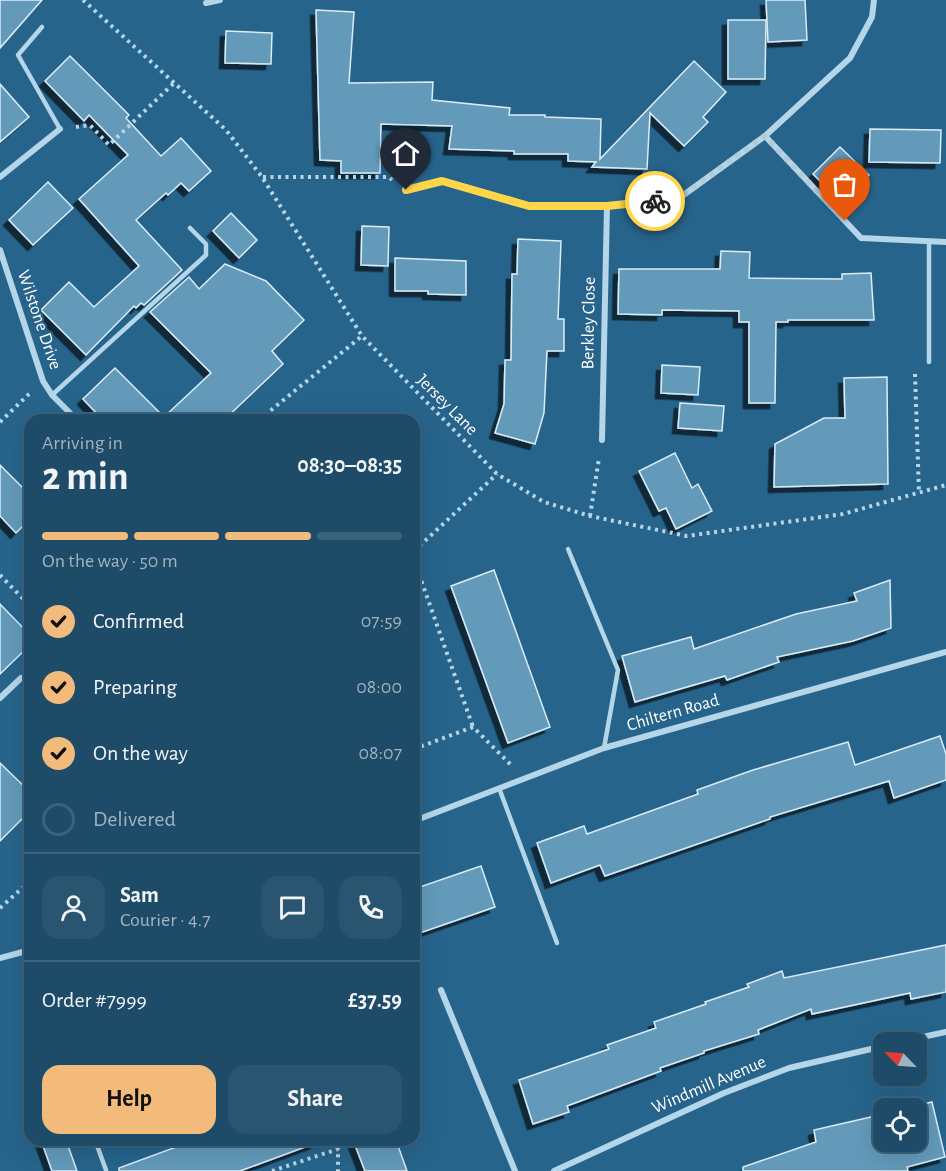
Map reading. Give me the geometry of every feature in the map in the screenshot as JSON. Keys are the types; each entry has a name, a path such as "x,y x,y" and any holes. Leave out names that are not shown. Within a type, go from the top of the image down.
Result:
{"street":[{"path":"206,3 220,0"},
{"path":"406,190 442,181 529,206 607,206 678,199 765,136 850,58 872,17 874,0"},
{"path":"0,177 60,129"},
{"path":"765,136 861,238 946,242"},
{"name":"Berkley Close","path":"602,440 607,206"},
{"name":"Wilstone Drive","path":"0,252 43,381 52,395 71,414"},
{"name":"Chiltern Road","path":"420,819 604,748 946,652"},
{"path":"0,698 21,678"},
{"path":"0,958 24,952"},
{"path":"441,990 515,1171"},
{"path":"927,1036 946,1032"},
{"name":"Windmill Avenue","path":"554,1171 724,1093 789,1068 873,1049"}],"lane":[{"path":"42,27 18,55 60,129"},
{"path":"52,395 206,255 206,244 190,228"},
{"path":"929,242 929,362"},
{"path":"568,549 618,670 604,748"},
{"path":"500,788 557,943"},
{"path":"97,1146 106,1170"}],"path":[{"name":"Jersey Lane","path":"83,0 226,130 262,177 362,336 497,474 544,502 590,516 687,536 843,514 946,485"},
{"path":"60,129 90,125 109,145 174,83"},
{"path":"262,177 389,177 406,190"},
{"path":"266,414 362,336"},
{"path":"919,493 915,370 929,362"},
{"path":"0,422 43,381"},
{"path":"590,516 602,440"},
{"path":"420,545 497,474"},
{"path":"0,574 24,600"},
{"path":"420,577 473,727 525,778"},
{"path":"420,746 473,727"},
{"path":"0,908 24,886"},
{"path":"337,1146 338,1171"},
{"path":"272,1171 338,1149"}],"building":[{"path":"0,0 42,0 0,48"},
{"path":"766,0 805,0 807,40 768,42"},
{"path":"316,10 354,12 349,83 433,82 432,100 510,108 509,115 601,119 600,159 694,61 726,92 703,117 708,122 684,146 650,113 647,169 592,167 596,162 568,161 568,154 514,154 514,151 449,149 452,126 381,124 380,173 341,173 341,161 320,160"},
{"path":"728,20 766,20 765,79 728,79"},
{"path":"226,31 272,33 271,64 225,63"},
{"path":"70,56 129,115 126,118 161,156 181,138 211,171 189,191 181,183 168,195 166,193 136,220 182,270 144,305 141,303 136,308 134,306 86,355 41,310 69,282 94,307 139,266 79,199 128,155 89,115 84,121 45,81"},
{"path":"0,84 29,117 0,142"},
{"path":"870,129 941,130 940,163 869,162"},
{"path":"840,147 869,175 842,203 813,174"},
{"path":"48,182 73,208 33,245 9,220"},
{"path":"231,213 257,240 239,258 213,231"},
{"path":"362,226 389,227 388,266 361,265"},
{"path":"518,239 561,241 558,319 564,319 564,351 547,351 544,413 535,444 495,433 504,404 505,360 511,360 512,274 517,274"},
{"path":"721,251 750,252 749,278 842,279 842,274 871,273 874,320 776,322 775,403 749,403 749,322 739,322 739,311 662,310 662,315 618,314 619,269 720,269"},
{"path":"395,258 466,261 466,295 428,294 428,291 395,291"},
{"path":"225,264 266,281 304,320 272,351 283,364 230,414 167,414 211,373 150,312 189,277 199,289"},
{"path":"662,365 700,367 698,395 661,393"},
{"path":"115,368 161,414 97,414 83,399"},
{"path":"887,377 888,484 774,487 775,444 824,418 845,418 844,378"},
{"path":"680,403 724,406 722,431 678,428"},
{"path":"675,453 692,488 698,484 712,511 676,529 666,508 659,511 639,471"},
{"path":"0,465 24,489 24,525 16,533 0,516"},
{"path":"494,570 550,727 508,743 451,586"},
{"path":"890,580 891,628 853,641 777,657 779,662 727,680 725,676 635,702 622,656 691,637 694,649 796,614 857,601 854,593"},
{"path":"0,604 24,629 24,651 0,674"},
{"path":"940,736 946,754 946,780 894,798 889,781 770,817 770,819 605,876 600,865 551,883 537,843 584,826 587,834 698,794 697,790 753,770 848,742 855,765"},
{"path":"0,763 24,786 24,817 0,841"},
{"path":"481,866 495,907 420,933 420,887"},
{"path":"946,945 946,992 911,999 910,993 812,1014 811,1009 758,1030 759,1034 704,1051 704,1053 660,1068 661,1071 567,1106 569,1112 533,1124 519,1080 609,1049 607,1045 656,1028 654,1022 749,987 747,984 782,971 784,978"},
{"path":"932,1102 945,1157 907,1167 908,1171 743,1171 743,1167 816,1142 814,1130 873,1117 873,1152 927,1152 927,1103"},
{"path":"43,1146 68,1146 77,1171 52,1171"},
{"path":"179,1146 308,1146 240,1171 119,1171 119,1168"},
{"path":"355,1146 398,1146 407,1171 365,1171"}],"way so far":[{"path":"655,201 678,199 765,136 845,221"}],"route":[{"path":"406,190 442,181 529,206 607,206 655,201"}]}
